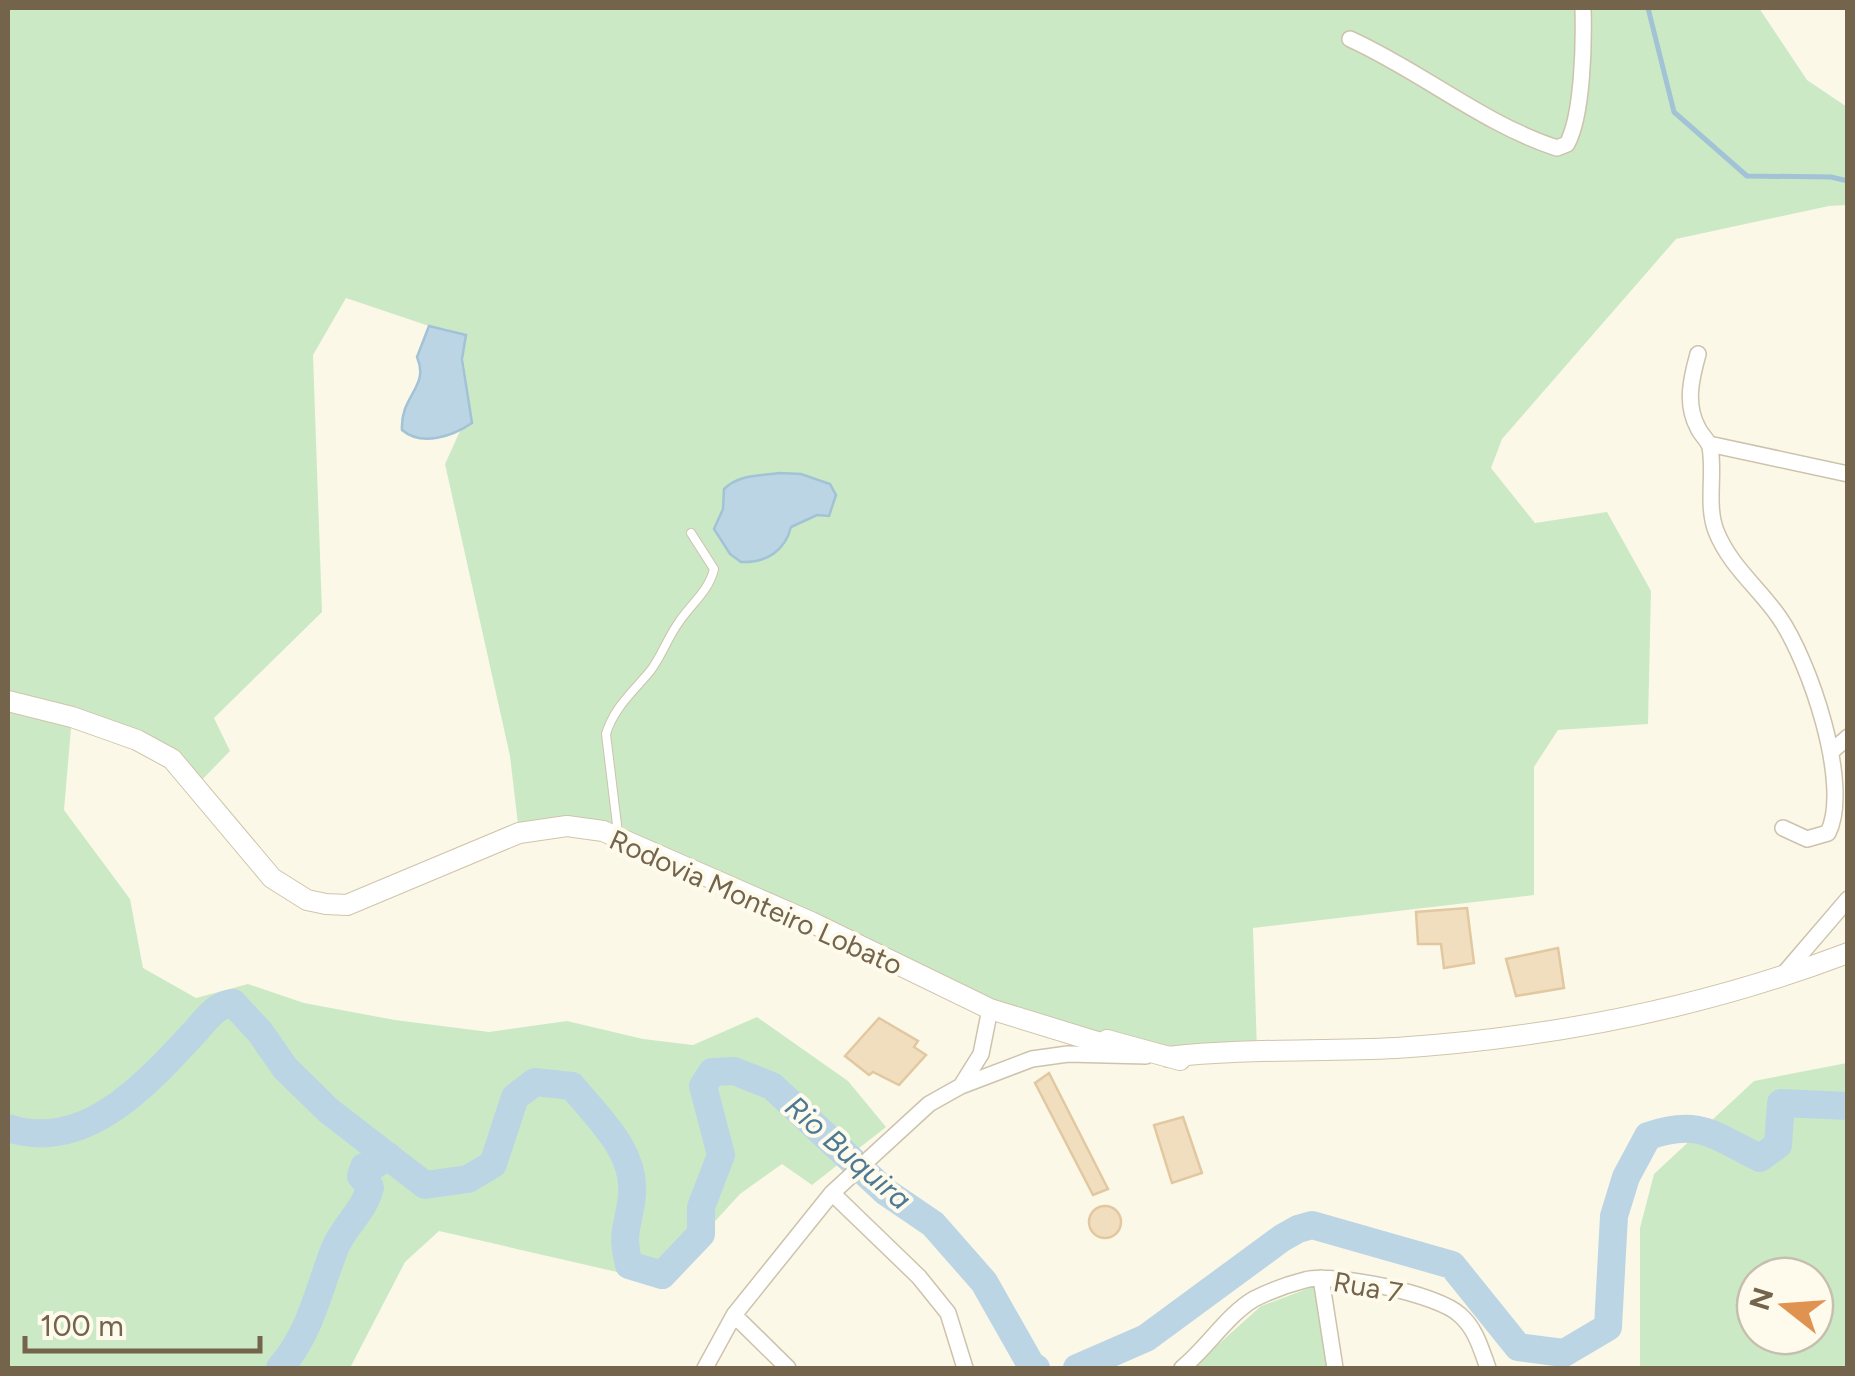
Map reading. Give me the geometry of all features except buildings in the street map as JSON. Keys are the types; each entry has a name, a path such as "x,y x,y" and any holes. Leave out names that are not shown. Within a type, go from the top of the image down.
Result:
{"main road":[{"name":"Rodovia Monteiro Lobato","path":"8,700 72,716 138,740 172,759 272,878 307,900 348,906 491,843 540,828 567,826 602,831 810,922 990,1009 1104,1044 1168,1057 1217,1051 1395,1048 1546,1034 1779,979 1848,954"}],"street":[{"path":"1350,39 1413,70 1462,102 1558,148 1567,144 1574,123 1584,42 1583,8"},
{"path":"1698,354 1690,399 1698,430 1710,444 1848,474"},
{"path":"1710,444 1714,526 1725,552 1778,616 1795,646 1831,752 1837,796 1835,820 1828,834 1808,839 1783,828"},
{"path":"1831,752 1848,737"},
{"path":"1779,979 1848,899"},
{"path":"960,1086 981,1054 990,1009"},
{"path":"705,1368 734,1314 832,1193 929,1104 960,1086 1032,1059 1068,1054 1168,1057"},
{"path":"832,1193 919,1277 948,1312 965,1368"},
{"path":"1321,1278 1335,1368"},
{"name":"Rua 7","path":"1182,1368 1252,1300 1306,1279 1321,1278 1394,1288 1458,1313 1476,1336 1488,1368"},
{"path":"734,1314 788,1368"}],"lane":[{"path":"618,838 606,734 622,702 653,667 678,622 710,582 714,569 691,534"}],"green space":[{"path":"8,8 1759,8 1807,80 1847,107 1847,205 1676,239 1502,439 1491,468 1535,523 1607,512 1651,591 1648,724 1558,730 1534,767 1534,895 1253,928 1257,1050 1168,1057 1043,1026 603,831 519,833 510,756 445,464 460,431 472,423 462,348 448,329 346,298 313,355 322,612 214,718 230,751 196,786 172,759 72,717 64,810 130,899 143,968 196,998 248,984 304,1003 489,1032 567,1021 643,1039 693,1045 757,1017 848,1081 886,1127 812,1185 782,1164 740,1194 685,1254 650,1274 629,1265 617,1272 439,1231 405,1262 350,1368 8,1368"},
{"path":"1847,1063 1847,1368 1640,1368 1640,1228 1654,1174 1754,1081"},
{"path":"1315,1286 1327,1368 1192,1368 1261,1306"}],"water":[{"path":"429,326 466,335 462,359 472,423 428,439 402,430 405,408 420,376 417,357"},
{"path":"801,474 830,484 836,495 829,516 817,515 791,527 784,543 766,558 741,562 730,554 714,529 723,509 724,489 743,478"}],"waterway":[{"path":"1648,8 1674,112 1747,176 1831,177 1848,181"},
{"name":"Rio Buquira","path":"8,1128 35,1133 62,1131 110,1110 153,1075 215,1011 233,1003 285,1068 329,1111 425,1185 468,1179 493,1164 515,1097 535,1082 572,1086 613,1136 628,1164 632,1179 625,1236 629,1265 662,1275 701,1234 701,1207 721,1155 703,1086 712,1072 734,1071 772,1086 886,1192 933,1224 984,1282 1036,1368"},
{"name":"Rio Buquira","path":"1077,1368 1146,1338 1282,1238 1312,1225 1452,1265 1518,1347 1564,1353 1608,1327 1614,1216 1626,1177 1648,1136 1694,1129 1760,1158 1778,1145 1781,1103 1848,1106"},
{"path":"280,1368 307,1326 335,1248 367,1195 370,1187 361,1176 364,1167 388,1156"}]}
